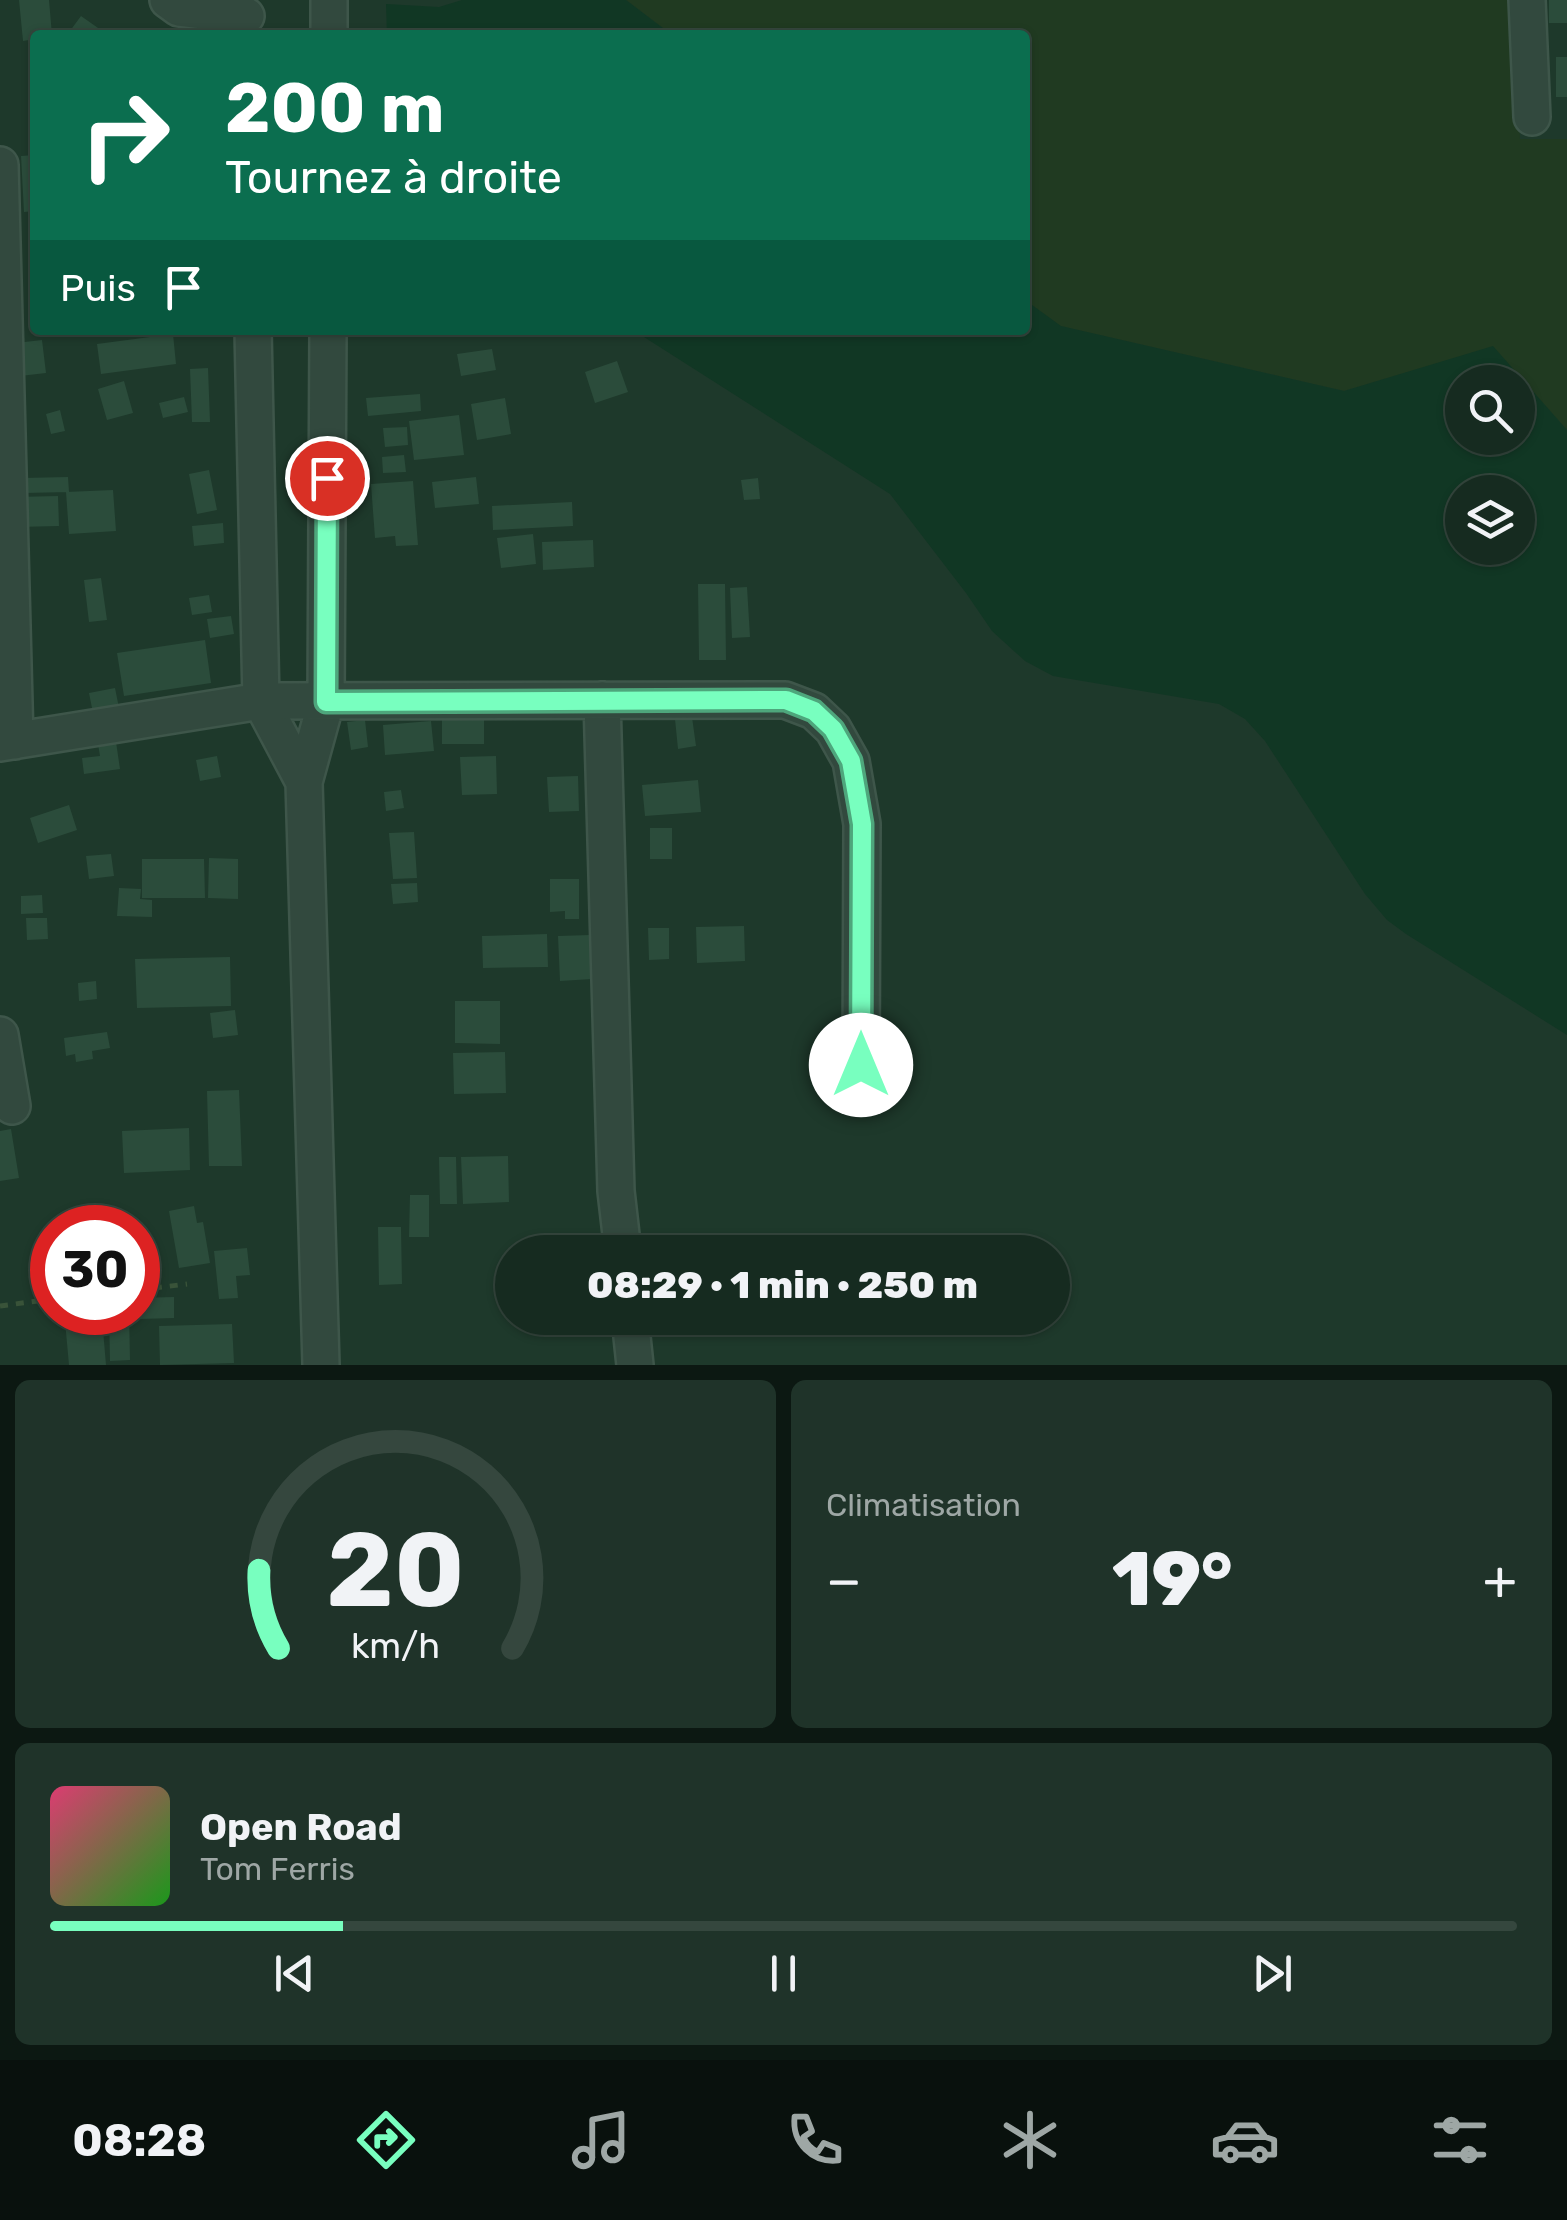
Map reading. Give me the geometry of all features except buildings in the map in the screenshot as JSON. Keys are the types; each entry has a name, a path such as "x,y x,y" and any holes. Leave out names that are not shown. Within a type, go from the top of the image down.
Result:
{"street":[{"path":"168,0 178,8 246,17"},
{"path":"329,0 329,30"},
{"path":"1527,0 1532,116"},
{"path":"0,165 8,742 261,700 786,700 814,711 833,729 851,761 862,824 861,1065"},
{"path":"253,335 261,700 304,782"},
{"path":"321,1365 304,782 326,702 328,335"},
{"path":"602,700 620,1235"},
{"path":"0,1035 12,1106"},
{"path":"632,1335 635,1365"}],"path":[{"path":"160,1287 187,1284"},
{"path":"0,1306 30,1303"}],"shaded area":[{"path":"462,0 626,0 665,30 387,30 386,4 439,7"},
{"path":"626,0 1513,0 1520,139 1567,139 1567,430 1535,394 1535,365 1509,365 1493,347 1344,391 1060,326 1030,304 1030,30 665,30"},
{"path":"1030,304 1061,326 1344,391 1493,346 1510,365 1445,365 1445,455 1535,455 1535,394 1567,430 1567,1035 1387,920 1365,894 1265,741 1245,719 1219,704 1053,676 1025,661 992,631 890,494 641,335 1030,335"}],"route":[{"path":"327,478 326,702 786,700 814,711 833,729 851,761 862,824 861,1065"}]}
